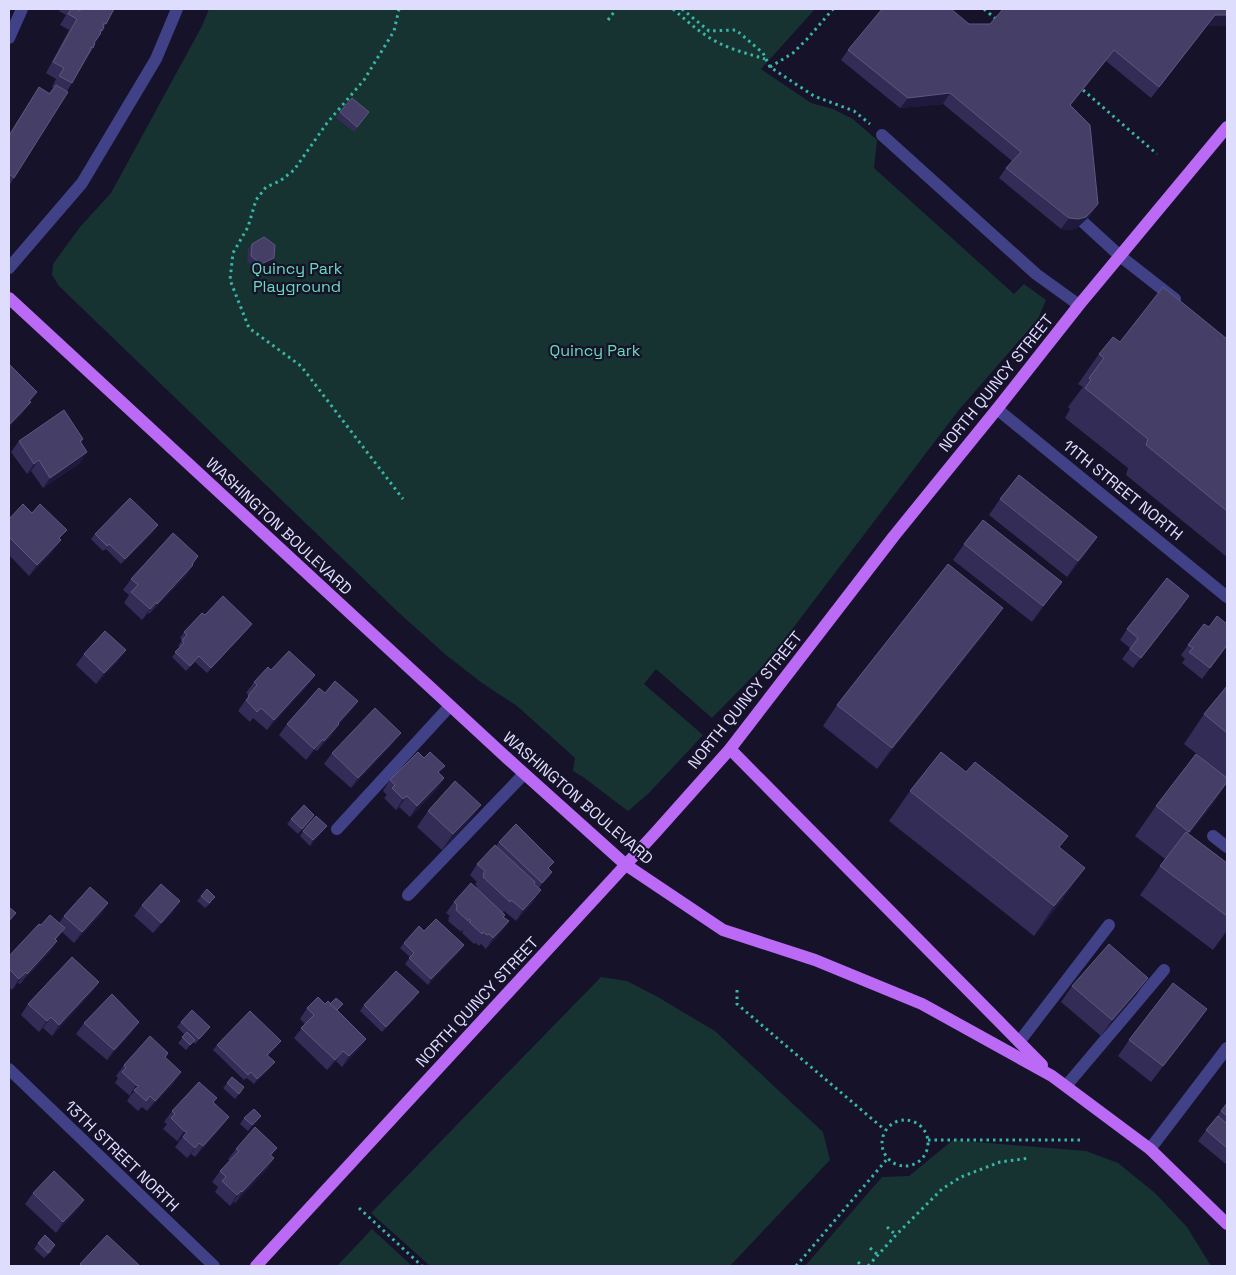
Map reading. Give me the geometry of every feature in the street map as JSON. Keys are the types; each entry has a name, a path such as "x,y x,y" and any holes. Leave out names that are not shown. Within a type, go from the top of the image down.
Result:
{"main road":[{"name":"NORTH QUINCY STREET","path":"256,1266 626,865 730,749 894,536 1079,305 1227,127"},
{"name":"WASHINGTON BOULEVARD","path":"9,298 450,706 626,865 723,930 815,960 922,1004 1052,1076 1150,1149 1227,1224"},
{"path":"730,749 1052,1076"}],"street":[{"path":"9,38 22,9"},
{"path":"9,268 82,183 156,59 177,9"},
{"path":"882,135 1036,274 1079,305"},
{"path":"1083,222 1120,256 1185,307"},
{"name":"11TH STREET NORTH","path":"997,409 1227,597"},
{"path":"337,829 450,706"},
{"path":"408,894 524,774"},
{"path":"1213,836 1227,847"},
{"path":"1019,1042 1109,925"},
{"path":"1066,1086 1164,970"},
{"path":"1150,1149 1227,1048"},
{"name":"13TH STREET NORTH","path":"9,1069 214,1266"}],"path":[{"path":"399,9 394,32 364,80 327,123 294,170 280,181 266,187 256,200 248,227 233,253 230,280 249,328 301,366 403,499"},
{"path":"673,9 716,42 766,59"},
{"path":"682,9 708,31 736,30 763,53 770,66 814,96 854,111 882,135"},
{"path":"770,66 793,52 808,38 832,9"},
{"path":"984,9 996,19"},
{"path":"608,20 615,10"},
{"path":"1083,90 1157,154"},
{"path":"737,990 737,1004 885,1130"},
{"path":"903,1120 910,1120 922,1127 926,1133 928,1147 921,1160 908,1166 900,1166 894,1163 888,1158 882,1145 882,1137 885,1130 890,1124 903,1120"},
{"path":"928,1140 1084,1140"},
{"path":"796,1266 888,1158"},
{"path":"868,1266 942,1189 961,1177 1000,1162 1030,1158"},
{"path":"359,1208 422,1266"},
{"path":"888,1227 896,1236"},
{"path":"870,1248 878,1254"},
{"path":"858,1262 862,1266"}],"green space":[{"name":"Quincy Park","path":"209,9 815,9 761,69 811,103 833,109 853,119 877,140 874,168 1014,294 1024,284 1046,300 1038,319 958,411 768,661 712,718 656,669 644,684 703,735 649,793 628,811 573,771 575,758 517,706 482,683 446,655 398,612 59,286 52,275 53,264 80,227 111,193 202,26"},
{"path":"601,977 627,981 715,1031 823,1132 830,1160 730,1266 430,1266 371,1213"},
{"path":"953,1140 1086,1151 1118,1163 1155,1193 1187,1227 1211,1266 805,1266 882,1177 909,1176"},
{"path":"372,1229 412,1266 337,1266"}],"building":[{"path":"71,9 80,11 81,9 114,9 106,24 104,23 102,31 100,30 101,33 93,48 91,47 72,83 59,76 64,68 53,62 77,19 68,14"},
{"path":"882,9 951,9 969,24 990,24 1003,9 1227,9 1227,15 1215,15 1159,87 1114,50 1070,105 1090,125 1098,204 1086,217 1078,219 1069,218 1006,168 1021,152 950,93 908,98 848,50"},
{"path":"56,85 68,92 14,178 9,174 9,136 39,87 50,94"},
{"path":"352,98 369,112 357,127 340,112"},
{"path":"264,237 275,245 274,258 261,264 251,256 252,244"},
{"path":"1163,287 1227,339 1227,511 1146,445 1148,439 1085,388 1091,380 1089,378 1104,358 1099,354 1113,337 1120,342"},
{"path":"9,364 37,392 29,401 31,402 9,425"},
{"path":"64,410 83,439 80,441 87,452 50,478 39,460 34,464 19,441"},
{"path":"1019,475 1097,537 1078,561 1000,499"},
{"path":"130,498 158,525 125,559 109,544 107,546 95,534"},
{"path":"23,504 32,513 40,504 67,530 59,538 61,540 37,565 9,537 9,519"},
{"path":"983,520 1062,582 1043,606 964,544"},
{"path":"173,533 198,556 193,565 157,604 156,602 150,609 131,592 138,585 131,579"},
{"path":"948,564 1003,608 892,748 837,705"},
{"path":"1167,578 1189,596 1141,658 1130,649 1138,638 1127,629"},
{"path":"223,596 252,624 211,668 199,656 190,666 175,652 184,643 182,640 187,635 184,632 202,613 205,615"},
{"path":"1217,616 1227,624 1227,645 1210,668 1189,652 1193,648 1188,645 1204,624 1209,627"},
{"path":"105,631 126,650 104,673 84,654"},
{"path":"289,651 315,675 274,720 261,708 257,712 246,700 257,685 254,682 268,667 271,670"},
{"path":"335,681 358,701 324,741 323,739 314,749 287,724 319,688 325,693"},
{"path":"1227,686 1227,733 1204,714"},
{"path":"375,708 401,733 358,778 332,753"},
{"path":"418,752 424,758 430,752 445,766 438,772 444,778 417,806 407,796 403,799 392,788 395,785 390,780"},
{"path":"941,752 966,772 975,762 1068,836 1059,847 1085,868 1054,906 910,791"},
{"path":"1196,754 1227,778 1227,782 1189,832 1156,806"},
{"path":"455,781 481,805 453,834 428,811"},
{"path":"304,805 314,815 302,829 291,819"},
{"path":"316,816 327,826 313,840 303,831"},
{"path":"516,824 554,862 548,868 552,872 542,883 499,842"},
{"path":"1186,832 1227,863 1227,916 1160,866"},
{"path":"495,845 535,882 534,884 541,890 523,910 511,900 510,902 483,877 485,871 477,864"},
{"path":"471,883 509,921 493,938 489,934 487,935 483,932 482,934 469,922 471,921 469,919 468,921 456,910 457,905 454,902"},
{"path":"161,884 180,901 161,923 142,905"},
{"path":"90,887 108,903 82,932 64,916"},
{"path":"207,889 215,897 209,903 201,896"},
{"path":"9,907 16,913 9,921"},
{"path":"50,915 65,928 55,939 57,941 27,974 26,972 19,979 9,969 9,956"},
{"path":"436,919 464,945 431,979 409,958 414,953 404,943 419,926 424,931"},
{"path":"1109,944 1148,978 1112,1020 1072,986"},
{"path":"72,957 99,982 59,1025 51,1017 47,1021 28,1004"},
{"path":"396,971 419,992 386,1027 364,1005"},
{"path":"1173,983 1207,1009 1163,1066 1129,1040"},
{"path":"112,994 139,1022 114,1050 84,1023"},
{"path":"318,997 325,1004 328,1001 366,1039 349,1056 343,1051 335,1060 301,1028 314,1015 307,1008"},
{"path":"336,998 343,1004 337,1010 330,1004"},
{"path":"192,1010 210,1027 199,1039 181,1022"},
{"path":"250,1011 281,1041 267,1055 275,1062 257,1079 251,1072 248,1075 217,1045"},
{"path":"187,1032 195,1040 190,1045 182,1037"},
{"path":"150,1036 168,1053 165,1057 181,1072 155,1101 150,1096 146,1101 134,1090 139,1086 122,1072 126,1068 124,1065"},
{"path":"232,1077 244,1087 239,1094 227,1083"},
{"path":"199,1082 217,1098 213,1102 229,1117 203,1146 199,1143 195,1148 183,1137 187,1132 171,1118 175,1114 172,1111"},
{"path":"1227,1103 1227,1116 1221,1111"},
{"path":"254,1109 261,1116 252,1125 244,1118"},
{"path":"1218,1116 1227,1124 1227,1148 1206,1130"},
{"path":"255,1127 277,1148 270,1155 274,1158 237,1195 222,1181 226,1177 220,1171 239,1151 236,1149"},
{"path":"54,1171 84,1200 63,1222 33,1193"},
{"path":"45,1235 55,1245 48,1253 38,1243"},
{"path":"107,1235 140,1266 82,1266 80,1264"}],"park label":[{"name":"Quincy Park Playground","path":"297,277"}]}
